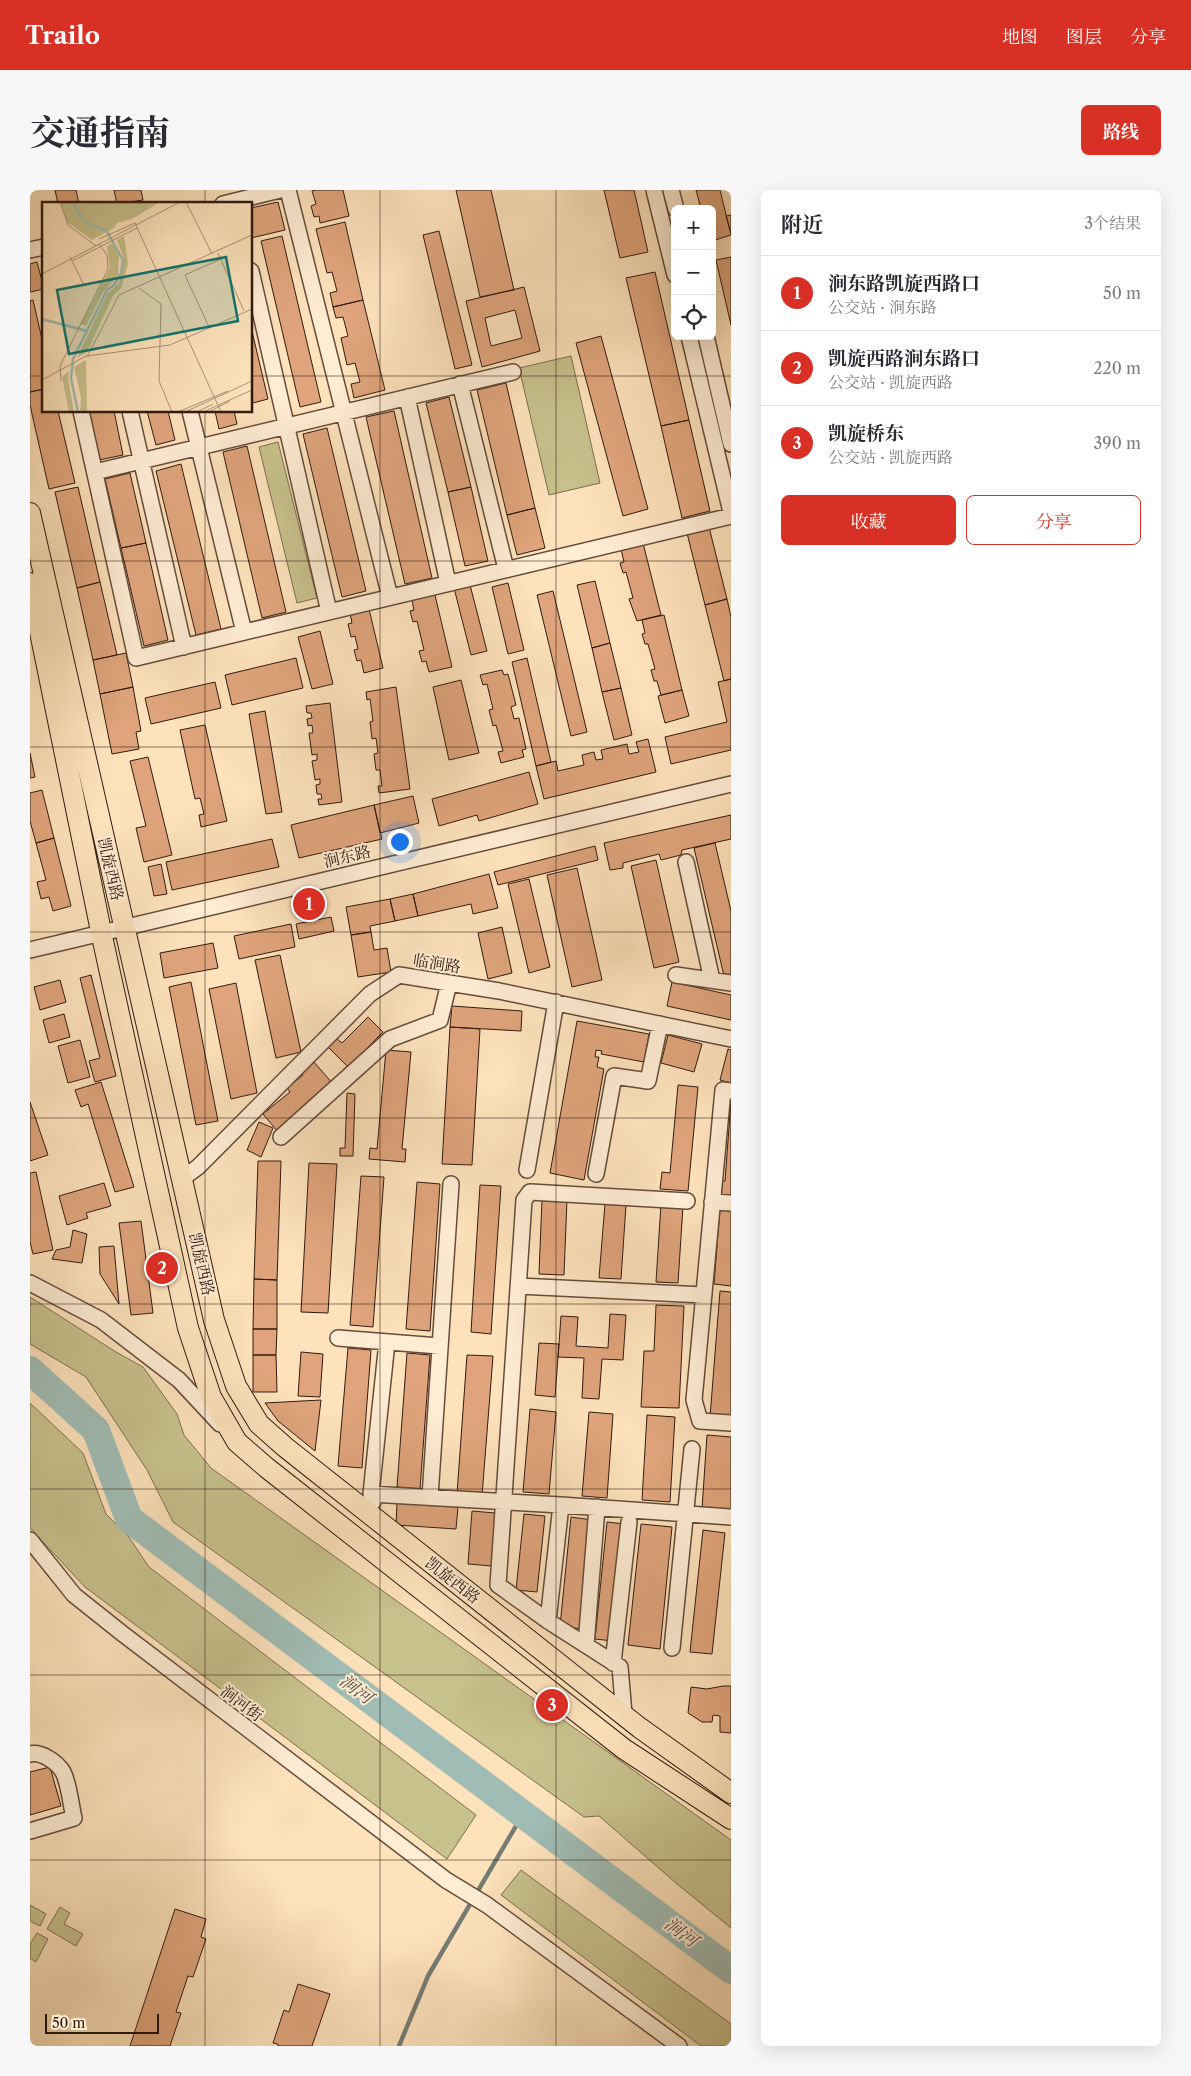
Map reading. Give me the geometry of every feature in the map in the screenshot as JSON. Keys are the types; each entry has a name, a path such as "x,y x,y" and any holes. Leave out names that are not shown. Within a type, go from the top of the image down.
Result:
{"main road":[{"name":"凯旋西路","path":"30,513 214,1320 236,1386 259,1424 285,1447 624,1714 731,1793"},
{"name":"凯旋西路","path":"30,583 102,937 188,1328 211,1397 237,1442 274,1474 624,1750 731,1819"}],"street":[{"path":"231,202 280,190"},
{"path":"288,190 390,597"},
{"path":"654,190 671,259"},
{"path":"671,190 675,205"},
{"path":"252,275 329,612"},
{"path":"690,340 731,512"},
{"path":"707,340 731,444"},
{"path":"95,472 512,372"},
{"path":"460,384 506,569"},
{"path":"407,397 448,583"},
{"path":"82,412 136,658 731,516"},
{"path":"130,412 184,647"},
{"path":"190,412 244,632"},
{"name":"涧东路","path":"126,932 731,784"},
{"name":"涧东路","path":"30,950 126,932 731,793"},
{"path":"686,862 712,980"},
{"name":"涧东路","path":"30,959 102,937"},
{"name":"临涧路","path":"183,1178 198,1167 370,994 399,975 499,990 731,1039"},
{"path":"676,975 731,983"},
{"path":"280,1137 390,1038 440,1020 449,983"},
{"path":"527,1170 556,1002"},
{"path":"596,1174 614,1076 648,1081 660,1024"},
{"path":"731,1091 723,1090 694,1400 700,1421 731,1423"},
{"path":"430,1497 451,1184"},
{"path":"624,1714 620,1667 548,1621 498,1584 524,1200 530,1192 687,1201"},
{"path":"712,1202 731,1203"},
{"path":"30,1283 101,1320 180,1380 237,1442"},
{"path":"518,1286 704,1295"},
{"path":"338,1338 439,1346"},
{"path":"380,1523 371,1494 387,1342"},
{"path":"672,1648 692,1449"},
{"path":"371,1494 731,1517"},
{"path":"548,1621 561,1505"},
{"path":"586,1645 597,1507"},
{"path":"613,1662 629,1522"},
{"name":"涧河街","path":"30,1540 81,1600 446,1880 487,1905 679,2046"},
{"path":"30,1831 74,1818 63,1772 50,1760 33,1753"}],"shaded area":[{"path":"571,356 600,483 549,495 519,368"},
{"path":"278,442 317,598 297,603 259,447"},
{"path":"30,1297 143,1367 177,1414 184,1435 211,1468 731,1840 731,1928 599,1816 584,1817 173,1522 147,1470 86,1377 30,1344"},
{"path":"30,1403 83,1453 106,1514 128,1536 149,1567 476,1815 447,1859 85,1587 30,1528"},
{"path":"521,1870 731,2024 731,2046 701,2046 501,1895"},
{"path":"30,1905 46,1914 40,1926 30,1921"},
{"path":"60,1907 70,1913 64,1924 83,1934 76,1946 47,1929"},
{"path":"37,1933 48,1939 36,1962 30,1958 30,1944"}],"building":[{"path":"55,190 76,190 79,202 58,202"},
{"path":"114,190 141,190 143,200 117,202"},
{"path":"343,190 349,216 320,223 319,216 314,217 311,206 316,204 312,191"},
{"path":"456,190 491,190 514,290 480,297"},
{"path":"604,190 634,190 648,252 620,258"},
{"path":"696,190 720,190 731,235 716,240 716,205 700,205"},
{"path":"278,202 285,230 252,238 252,208"},
{"path":"731,215 731,233 726,216"},
{"path":"345,222 363,300 333,307 330,293 337,291 332,272 327,273 316,229"},
{"path":"439,231 472,365 455,369 423,235"},
{"path":"282,236 321,402 300,407 261,241"},
{"path":"731,257 731,325 716,260"},
{"path":"37,262 42,289 30,292 30,264"},
{"path":"655,272 689,420 661,426 626,278"},
{"path":"524,287 540,351 482,367 466,301","holes":["515,310 522,338 491,346 485,318"]},
{"path":"33,300 42,339 42,389 30,392 30,301"},
{"path":"363,300 385,390 354,398 351,384 360,382 355,363 347,365 341,338 348,336 343,317 336,318 333,307"},
{"path":"252,331 268,399 253,403 252,400"},
{"path":"601,336 648,509 623,516 576,343"},
{"path":"506,383 535,508 507,515 477,390"},
{"path":"42,389 42,412 58,412 75,483 49,489 30,405 30,392"},
{"path":"449,397 471,487 448,492 426,403"},
{"path":"394,411 432,578 405,584 366,417"},
{"path":"88,412 114,412 123,455 99,460"},
{"path":"147,412 168,412 175,440 156,445"},
{"path":"215,412 234,412 237,424 219,429"},
{"path":"689,420 710,511 682,518 661,426"},
{"path":"327,428 366,591 342,597 303,434"},
{"path":"247,446 286,612 262,618 223,452"},
{"path":"181,464 221,629 196,635 156,471"},
{"path":"130,473 146,543 121,548 105,479"},
{"path":"78,487 100,582 77,588 55,492"},
{"path":"471,487 488,561 465,566 448,492"},
{"path":"535,508 545,548 517,555 507,515"},
{"path":"709,527 727,599 705,605 687,533"},
{"path":"146,543 168,640 144,646 121,548"},
{"path":"643,543 661,615 637,621 629,599 633,598 626,572 623,573 620,563 624,562 621,549"},
{"path":"469,581 487,651 471,655 453,584"},
{"path":"595,581 610,643 592,648 577,585"},
{"path":"100,582 117,655 93,660 77,588"},
{"path":"508,583 524,650 508,654 492,587"},
{"path":"434,591 452,667 429,672 426,661 422,662 419,651 424,650 417,621 413,622 410,611 414,610 411,596"},
{"path":"553,591 587,732 571,736 537,595"},
{"path":"727,599 731,617 731,679 724,681 705,605"},
{"path":"369,609 383,668 364,673 361,660 357,661 354,650 358,649 355,636 351,637 348,624 352,623 350,613"},
{"path":"664,615 682,690 661,695 651,670 655,669 648,644 645,644 642,634 645,633 642,620"},
{"path":"320,631 333,684 312,689 298,637"},
{"path":"610,643 621,688 602,692 592,648"},
{"path":"126,653 133,687 100,694 93,660"},
{"path":"296,658 303,688 232,705 225,675"},
{"path":"527,658 551,762 536,766 512,662"},
{"path":"502,670 504,675 508,674 516,705 511,707 514,719 519,718 526,749 522,750 524,757 501,763 498,752 503,751 496,725 493,726 489,710 493,709 487,684 483,685 480,675"},
{"path":"731,679 731,750 671,764 665,737 727,722 718,682"},
{"path":"461,680 479,753 449,760 433,687"},
{"path":"215,682 221,708 151,724 145,698"},
{"path":"133,687 141,731 136,732 139,749 112,754 100,694"},
{"path":"396,687 410,789 379,793 378,786 382,786 380,770 376,770 374,754 378,753 376,738 372,739 370,722 373,721 370,699 367,700 366,692"},
{"path":"621,688 632,735 614,740 602,692"},
{"path":"682,690 689,716 665,723 658,696"},
{"path":"330,703 342,802 319,805 318,799 322,799 321,794 317,794 316,785 320,784 320,779 315,780 312,761 317,760 317,754 312,755 309,733 313,733 312,725 308,726 307,719 312,718 311,713 307,713 306,706"},
{"path":"265,711 282,812 266,814 249,714"},
{"path":"205,725 227,821 201,827 199,815 204,814 200,798 195,799 180,730"},
{"path":"648,739 656,772 544,799 536,766 556,761 558,771 584,765 582,755 594,752 596,760 603,759 601,750 627,744 629,754 639,752 636,742"},
{"path":"30,753 35,777 30,778"},
{"path":"148,757 172,855 144,862 136,828 146,826 130,761"},
{"path":"529,772 538,804 479,821 477,815 439,826 432,799"},
{"path":"42,790 54,838 36,843 30,821 30,793"},
{"path":"413,796 419,823 380,833 374,805"},
{"path":"374,805 382,839 299,858 291,825"},
{"path":"731,815 731,839 682,850 681,855 661,860 659,854 623,863 623,868 610,870 604,843"},
{"path":"54,838 71,906 53,911 49,897 41,899 37,882 46,880 36,843"},
{"path":"272,839 279,867 172,890 166,862"},
{"path":"715,843 731,911 731,974 724,976 694,848"},
{"path":"595,846 598,860 498,885 494,872"},
{"path":"656,860 679,962 654,968 631,866"},
{"path":"161,864 167,894 154,896 148,867"},
{"path":"577,868 602,980 572,987 547,875"},
{"path":"489,874 498,908 473,914 471,904 418,916 413,894"},
{"path":"529,879 550,967 529,973 508,884"},
{"path":"413,894 418,916 395,921 390,899"},
{"path":"390,899 395,921 370,926 371,932 351,935 346,907"},
{"path":"331,917 334,931 299,939 296,924"},
{"path":"291,924 295,947 239,959 234,936"},
{"path":"502,927 512,973 488,979 478,933"},
{"path":"371,932 374,950 387,948 391,972 358,977 351,935"},
{"path":"213,943 218,968 164,978 160,953"},
{"path":"280,955 301,1052 276,1058 255,960"},
{"path":"91,975 116,1076 95,1082 89,1061 100,1058 80,978"},
{"path":"60,980 66,1002 40,1010 34,987"},
{"path":"191,982 218,1121 196,1125 169,987"},
{"path":"672,982 731,995 731,1020 667,1006"},
{"path":"236,983 257,1093 231,1099 209,989"},
{"path":"452,1006 522,1011 521,1031 450,1027"},
{"path":"64,1014 70,1037 49,1043 43,1020"},
{"path":"368,1017 383,1032 348,1067 328,1047 336,1038 342,1043"},
{"path":"577,1021 649,1034 644,1062 601,1054 602,1051 596,1050 595,1057 599,1057 597,1067 604,1069 584,1180 550,1173"},
{"path":"450,1027 480,1029 472,1165 442,1164"},
{"path":"668,1035 702,1044 694,1072 661,1063"},
{"path":"80,1040 90,1077 68,1083 58,1046"},
{"path":"728,1049 731,1050 731,1083 720,1080"},
{"path":"386,1050 411,1052 402,1149 406,1149 405,1162 369,1159 370,1148 377,1149"},
{"path":"313,1061 334,1085 278,1132 263,1114 290,1092 287,1088 303,1075 300,1071"},
{"path":"101,1082 134,1187 115,1192 88,1104 81,1107 75,1090"},
{"path":"678,1085 698,1087 688,1191 660,1189 662,1172 670,1173"},
{"path":"347,1093 355,1094 353,1156 340,1156 340,1148 345,1148"},
{"path":"731,1100 731,1196 717,1195 718,1181 725,1181"},
{"path":"30,1102 48,1155 30,1161"},
{"path":"259,1122 273,1128 261,1157 247,1150"},
{"path":"258,1161 281,1161 277,1280 254,1279"},
{"path":"309,1163 337,1164 328,1313 301,1312"},
{"path":"36,1172 53,1250 33,1254 30,1242 30,1173"},
{"path":"361,1176 384,1177 373,1327 350,1325"},
{"path":"417,1182 440,1184 430,1331 406,1329"},
{"path":"104,1183 111,1206 86,1213 88,1218 67,1225 59,1196"},
{"path":"480,1185 501,1186 491,1334 471,1332"},
{"path":"542,1199 567,1200 564,1275 539,1274"},
{"path":"605,1204 626,1205 621,1279 599,1278"},
{"path":"661,1204 683,1206 678,1283 656,1282"},
{"path":"720,1208 731,1209 731,1286 714,1284"},
{"path":"141,1221 153,1313 131,1315 119,1223"},
{"path":"73,1230 87,1234 82,1263 52,1259 56,1250 70,1247"},
{"path":"114,1246 119,1304 100,1274 99,1247"},
{"path":"254,1279 277,1280 277,1329 253,1329"},
{"path":"720,1291 731,1292 731,1419 710,1417"},
{"path":"656,1305 684,1306 679,1408 641,1407 644,1351 654,1351"},
{"path":"610,1314 626,1315 623,1360 602,1359 599,1399 582,1398 584,1358 558,1357 561,1316 578,1317 576,1346 608,1348"},
{"path":"253,1329 277,1329 276,1355 253,1355"},
{"path":"539,1343 559,1344 555,1397 535,1395"},
{"path":"348,1348 371,1350 362,1468 338,1466"},
{"path":"301,1352 323,1354 320,1397 298,1396"},
{"path":"407,1353 430,1355 420,1489 397,1487"},
{"path":"253,1355 276,1355 277,1392 253,1392"},
{"path":"467,1355 493,1356 482,1496 457,1494"},
{"path":"321,1400 315,1451 278,1421 265,1403"},
{"path":"530,1409 556,1412 549,1494 523,1492"},
{"path":"589,1412 613,1414 607,1498 582,1496"},
{"path":"647,1415 675,1417 670,1502 642,1500"},
{"path":"707,1435 731,1437 731,1510 702,1509"},
{"path":"397,1503 458,1507 456,1529 396,1525"},
{"path":"472,1511 495,1513 492,1566 468,1564"},
{"path":"524,1514 545,1516 537,1592 516,1590"},
{"path":"571,1517 593,1520 582,1629 560,1626"},
{"path":"607,1522 625,1524 613,1641 595,1639"},
{"path":"641,1524 672,1527 660,1649 628,1645"},
{"path":"703,1530 725,1533 712,1654 690,1652"},
{"path":"731,1686 731,1733 720,1732 720,1716 713,1715 712,1722 702,1722 688,1713 691,1687 707,1689"},
{"path":"50,1767 61,1806 30,1815 30,1772"},
{"path":"175,1909 206,1919 201,1937 206,1939 193,1977 188,1976 176,2012 181,2013 170,2046 130,2046"},
{"path":"298,1984 330,1994 312,2046 278,2046 278,2044 273,2043 284,2010 289,2012"}],"waterway":[{"name":"涧河","path":"30,1370 96,1430 129,1519 731,1970"},
{"path":"399,2046 428,1976 523,1814"}],"place":[{"name":"涧东路凯旋西路口","path":"309,904"},
{"name":"凯旋西路涧东路口","path":"162,1268"},
{"name":"凯旋桥东","path":"552,1705"}]}
